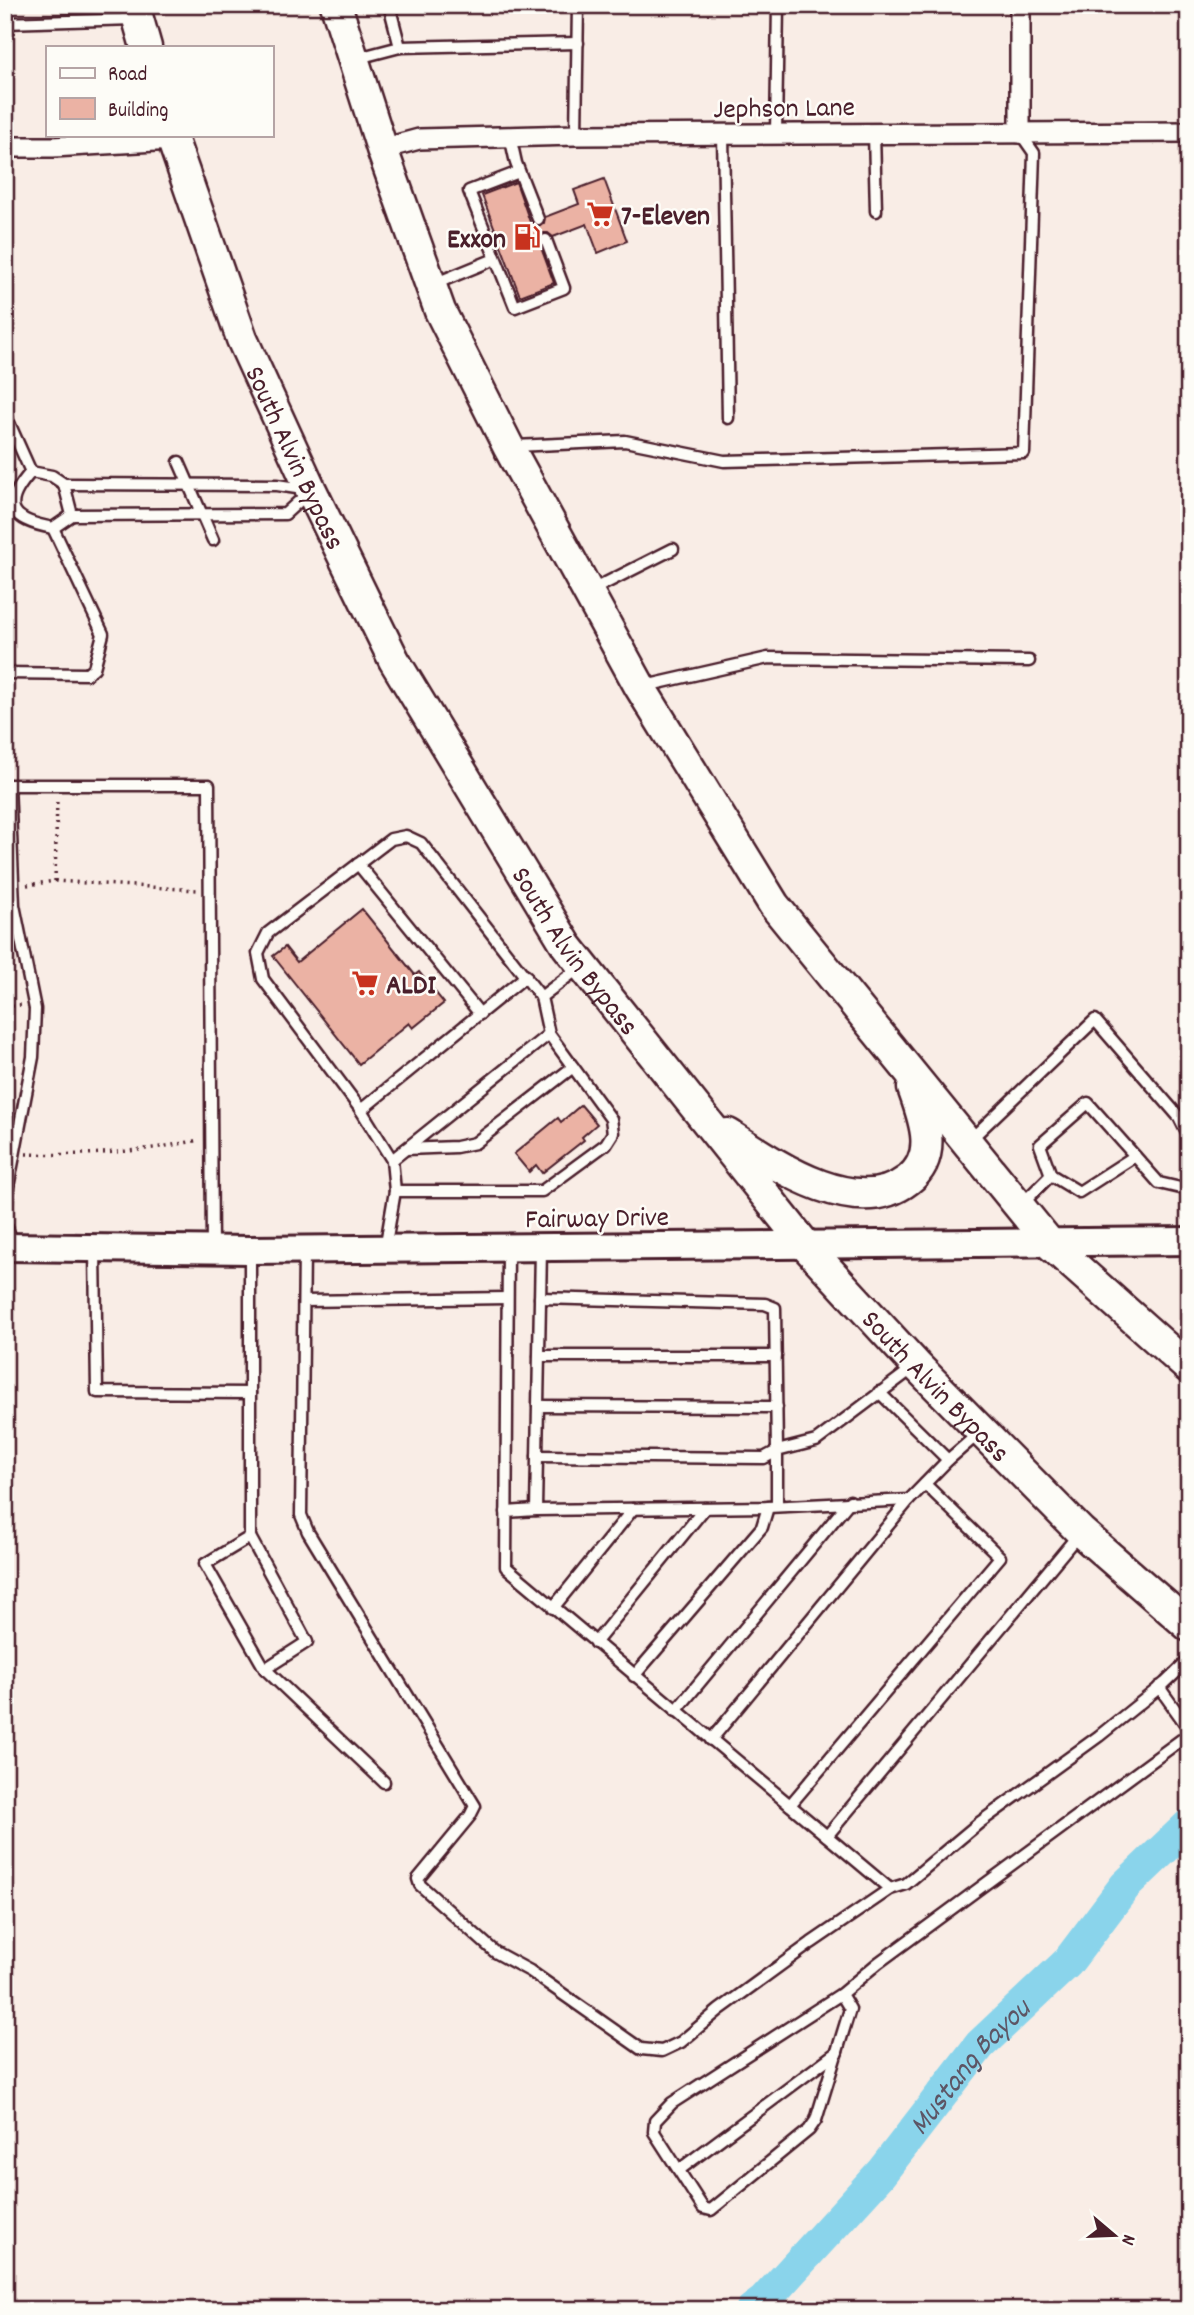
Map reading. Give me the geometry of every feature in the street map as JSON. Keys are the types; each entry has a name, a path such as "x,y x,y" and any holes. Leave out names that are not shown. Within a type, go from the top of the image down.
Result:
{"main road":[{"path":"336,5 382,149 440,311 509,446 640,687 774,905 1050,1244 1189,1368"},
{"path":"136,12 146,46"},
{"name":"South Alvin Bypass","path":"172,138 242,339 311,490 394,660 567,946 806,1246 916,1365 1081,1532 1189,1626"},
{"path":"707,1121 788,1173 849,1193 876,1195 895,1190 918,1172 926,1152 926,1123 905,1067"}],"street":[{"path":"1020,5 1020,133"},
{"name":"Jephson Lane","path":"382,149 419,139 510,136 1189,132"},
{"path":"5,147 172,138"},
{"name":"Fairway Drive","path":"10,1246 304,1250 1189,1241"}],"lane":[{"path":"389,5 400,47"},
{"path":"576,135 578,5"},
{"path":"776,133 778,5"},
{"path":"5,23 136,12"},
{"path":"352,60 400,47 578,43"},
{"path":"874,133 876,211"},
{"path":"509,446 625,441 724,461 1024,453 1034,153 1020,133"},
{"path":"723,134 728,418"},
{"path":"510,136 527,201 535,219"},
{"path":"519,172 468,191 485,217 500,262 510,282 515,307 564,288 545,244"},
{"path":"431,285 500,262"},
{"path":"5,414 31,472"},
{"path":"178,462 213,540"},
{"path":"31,472 52,476 64,484 277,485 311,490"},
{"path":"31,472 16,487 10,502 15,515 28,523 53,528 72,515 285,514 311,490"},
{"path":"64,484 72,515"},
{"path":"5,673 87,674 94,668 103,634 53,528"},
{"path":"588,592 673,549"},
{"path":"640,687 768,658 1030,661"},
{"path":"10,1246 5,1222 8,1187 33,1057 35,1009 15,905 9,785 209,785 212,1250"},
{"path":"385,1249 395,1191 393,1160 361,1110 263,979 258,953 268,933 391,839 406,836 421,843 526,976 541,998 549,1034 611,1119 613,1133 606,1144 542,1191 395,1191"},
{"path":"358,864 480,1014"},
{"path":"541,998 583,965"},
{"path":"361,1110 526,976"},
{"path":"968,1143 1096,1020 1179,1117 1189,1137"},
{"path":"393,1160 549,1034"},
{"path":"406,1149 456,1147 475,1143 573,1067"},
{"path":"1135,1156 1079,1192 1051,1175 1040,1145 1088,1103 1159,1182 1189,1190"},
{"path":"1020,1207 1051,1175"},
{"path":"508,1248 506,1567 890,1889"},
{"path":"536,1510 541,1248"},
{"path":"95,1249 97,1392 250,1393"},
{"path":"250,1250 250,1537 307,1642 265,1669"},
{"path":"304,1250 301,1516 308,1532 475,1806 470,1816 418,1879 420,1885 495,1952 530,1971 640,2049 662,2051 681,2042 719,2010 890,1889 906,1884 979,1823 1099,1736 1189,1660"},
{"path":"304,1301 507,1298"},
{"path":"540,1298 765,1304 775,1308 777,1451 772,1507 762,1527 635,1676"},
{"path":"539,1356 776,1356"},
{"path":"537,1456 764,1458 777,1451 816,1441 916,1365"},
{"path":"879,1392 948,1460"},
{"path":"538,1406 776,1407"},
{"path":"711,1740 909,1500 948,1460 981,1432"},
{"path":"790,1805 1000,1557 925,1484"},
{"path":"506,1512 772,1507 909,1500"},
{"path":"676,1711 850,1501"},
{"path":"595,1643 705,1508"},
{"path":"554,1608 633,1509"},
{"path":"828,1836 1081,1532"},
{"path":"250,1537 205,1564 265,1669 384,1782"},
{"path":"841,1994 850,2009 816,2120 809,2130 711,2210 703,2208 654,2132 655,2121 672,2103 841,1994 877,1963 1189,1732 1159,1687"},
{"path":"679,2170 837,2052"}],"path":[{"path":"55,881 57,785"},
{"path":"14,887 55,881 210,891"},
{"path":"16,1154 64,1155 153,1150 211,1137"}],"building":[{"name":"Exxon","path":"604,179 627,241 598,253 587,224 553,237 543,233 539,242 554,283 520,296 482,195 516,182 530,222 540,226 545,217 579,204 574,190"},
{"path":"362,909 415,975 419,972 444,1003 413,1028 409,1023 359,1064 273,956 285,947 297,962"},
{"path":"581,1105 597,1124 582,1137 584,1140 542,1173 536,1165 529,1172 514,1154 558,1118 561,1122"}],"waterway":[{"name":"Mustang Bayou","path":"752,2310 764,2301 881,2173 980,2045 1067,1963 1125,1886 1189,1825"}],"place":[{"name":"7-Eleven","path":"600,214"},
{"name":"Exxon","path":"527,237"},
{"name":"ALDI","path":"365,983"}]}
